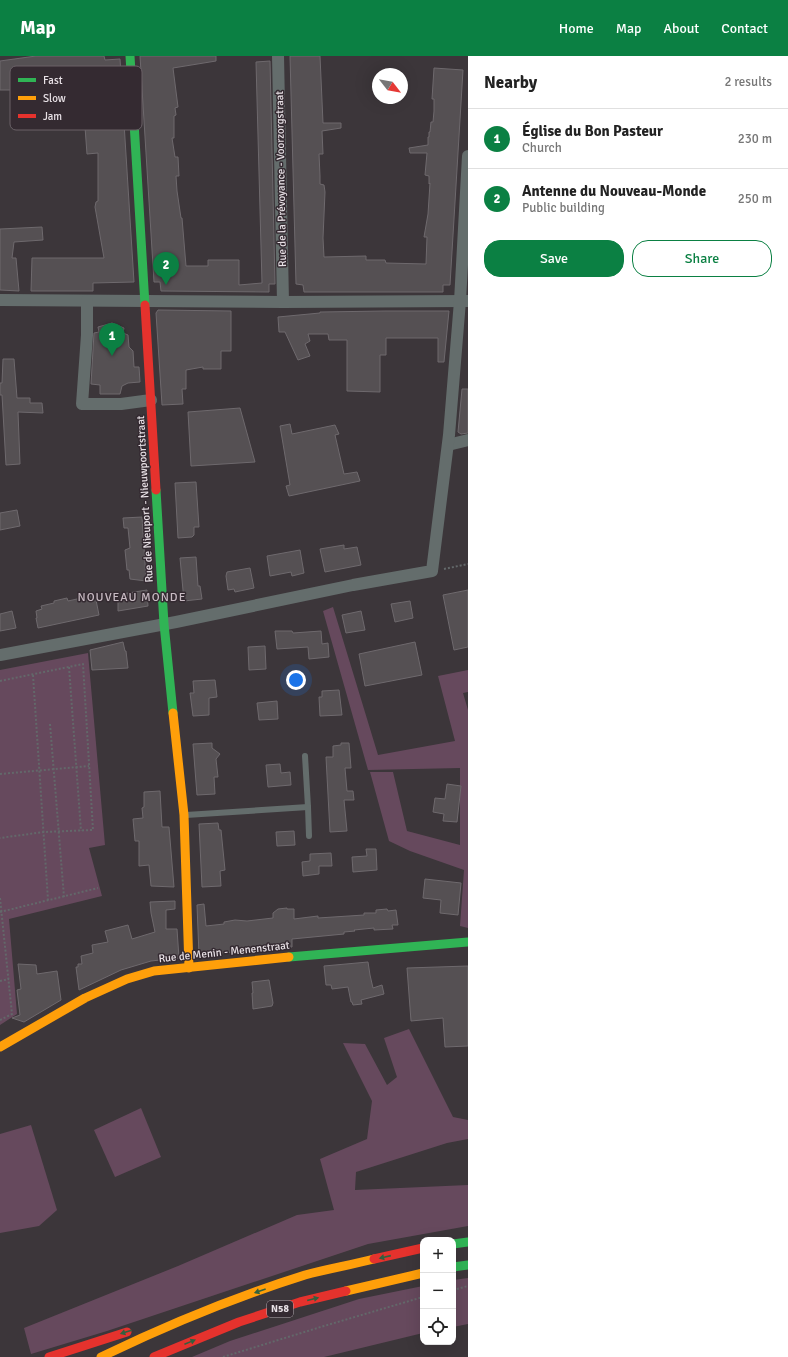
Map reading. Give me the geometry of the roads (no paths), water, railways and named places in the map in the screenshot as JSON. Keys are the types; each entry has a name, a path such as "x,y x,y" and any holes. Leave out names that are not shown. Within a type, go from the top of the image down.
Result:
{"main road":[{"name":"Rue de Nieuport - Nieuwpoortstraat","path":"130,56 131,66"},
{"name":"Rue de Nieuport - Nieuwpoortstraat","path":"134,130 164,624 184,815 189,968"},
{"name":"Rue de Menin - Menenstraat","path":"0,1047 85,998 127,979 154,971 287,957 468,942"},
{"path":"456,1244 468,1242"},
{"name":"N58","path":"101,1357 150,1333 230,1301 306,1276 420,1249"},
{"path":"456,1267 468,1265"},
{"name":"N58","path":"154,1357 239,1322 300,1302 420,1273"},
{"path":"147,1326 230,1301"},
{"path":"49,1357 132,1330"}],"street":[{"name":"Rue de la Prévoyance - Voorzorgstraat","path":"278,56 283,302"},
{"path":"0,655 164,624 353,585 432,571 464,301 468,156"},
{"path":"0,300 87,300 144,302 464,301"},
{"path":"87,300 87,335 82,404 121,404 151,400"},
{"path":"448,444 468,440"}],"lane":[{"path":"305,756 309,836"},
{"path":"184,815 308,807"}],"place":[{"name":"Antenne du Nouveau-Monde","path":"166,285"},
{"name":"Église du Bon Pasteur","path":"112,356"}],"district":[{"name":"NOUVEAU MONDE","path":"132,597"}]}
